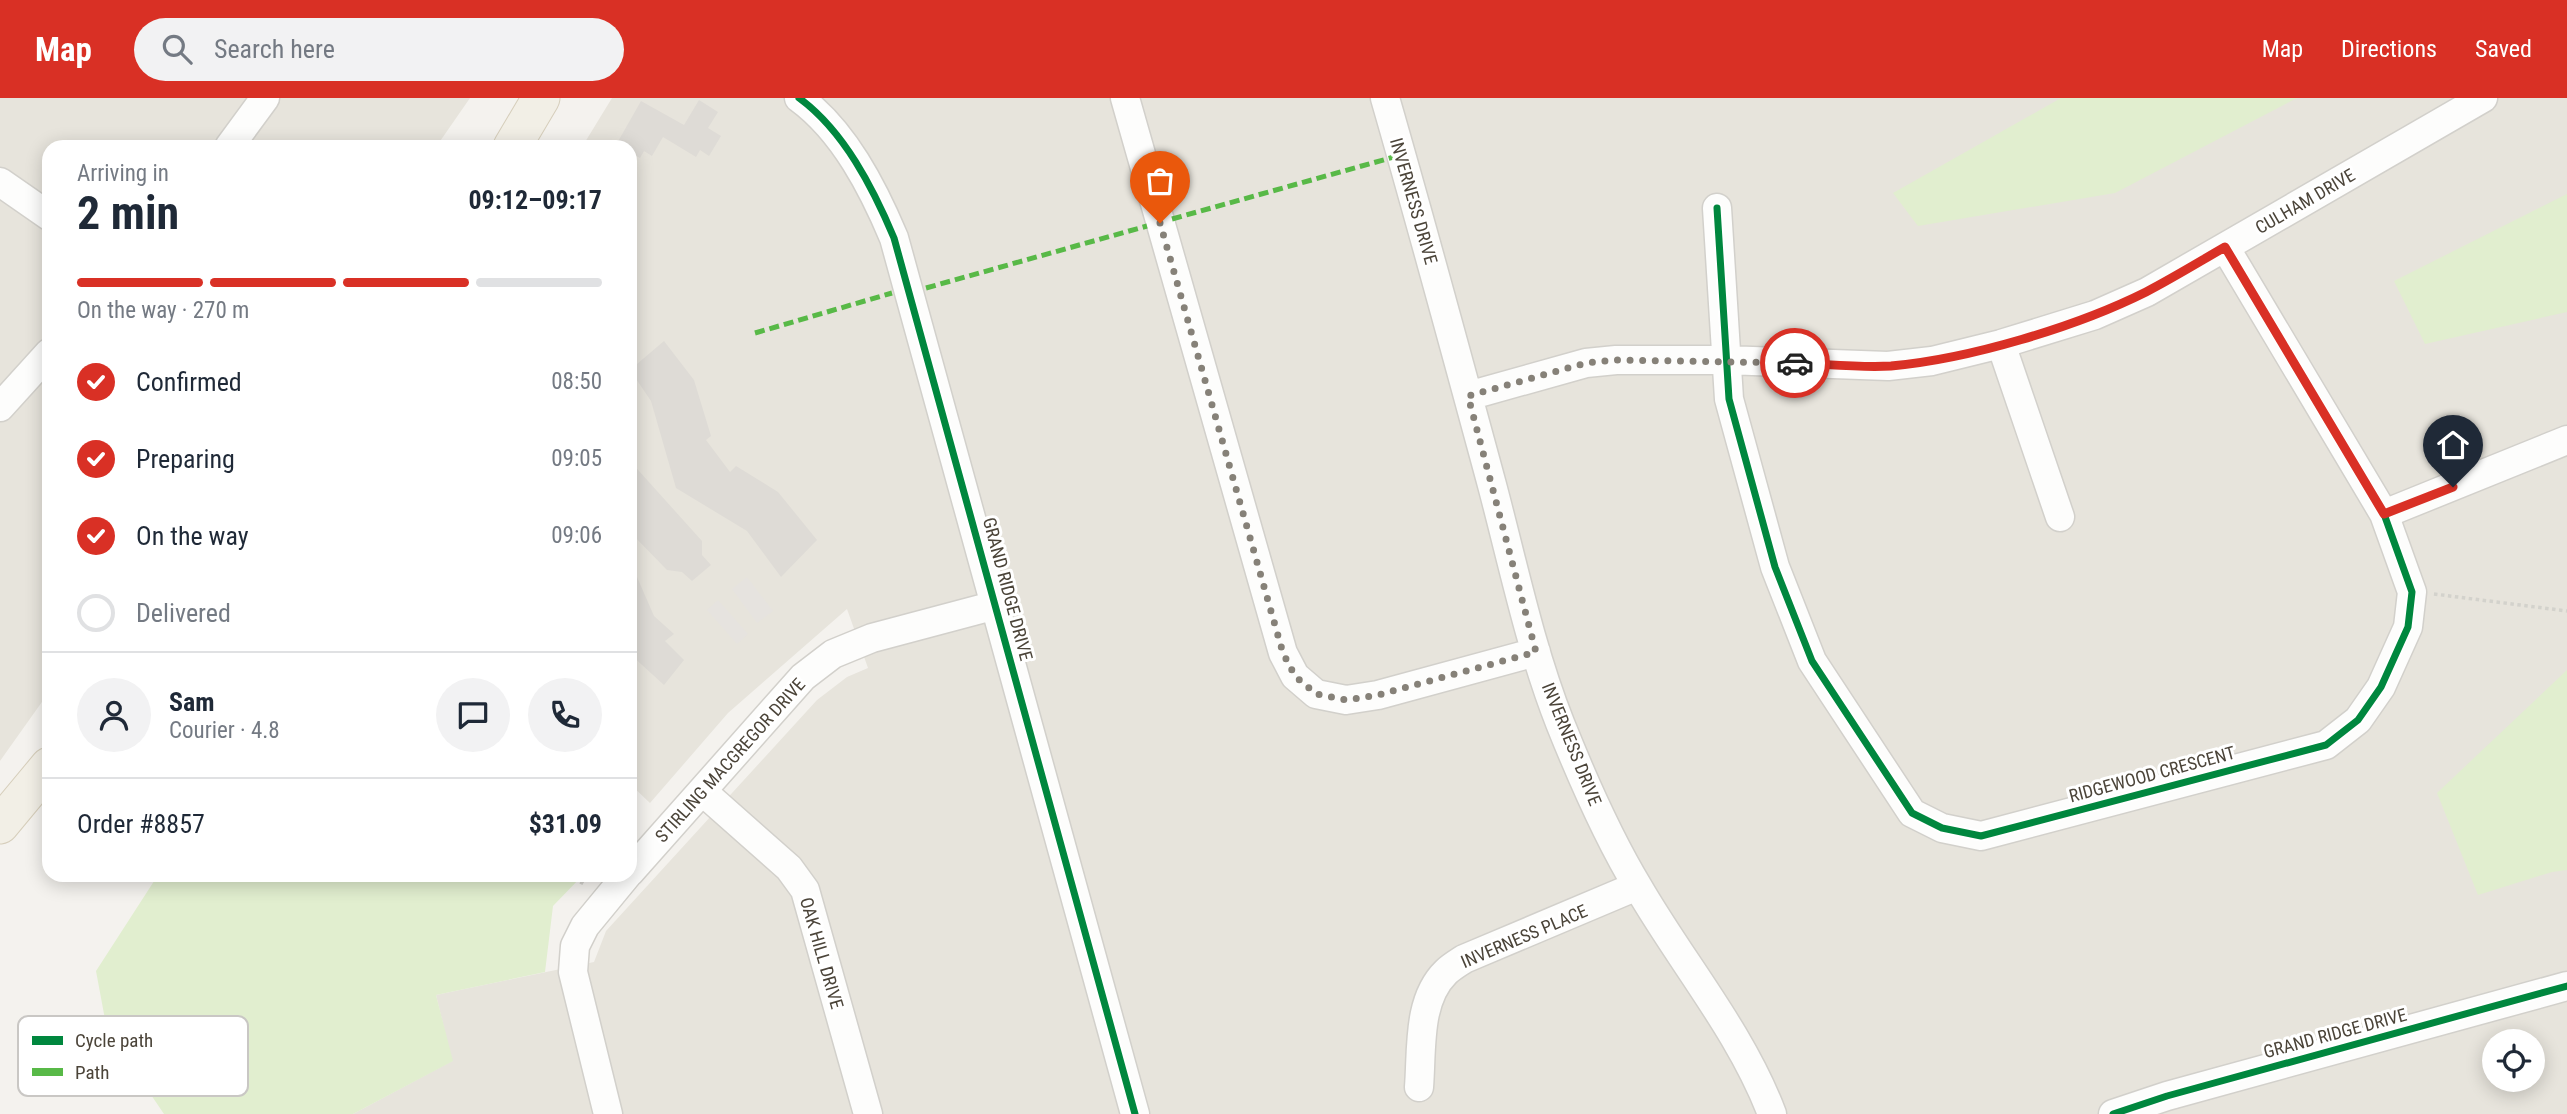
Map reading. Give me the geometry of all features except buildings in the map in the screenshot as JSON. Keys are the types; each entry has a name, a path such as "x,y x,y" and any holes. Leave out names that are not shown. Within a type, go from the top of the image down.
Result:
{"main road":[{"path":"516,140 541,98"},
{"path":"0,825 42,774"}],"street":[{"path":"234,140 265,98"},
{"name":"GRAND RIDGE DRIVE","path":"799,98 837,137 862,170 894,238 1135,1114"},
{"path":"1125,98 1283,653 1295,676 1316,694 1346,700 1378,695 1536,652"},
{"name":"INVERNESS DRIVE","path":"1385,98 1536,652 1560,722 1596,805 1637,886 1742,1050 1761,1084 1772,1114"},
{"name":"CULHAM DRIVE","path":"1468,396 1586,363 1616,360 1725,360 1888,366 1932,361 2001,344 2095,315 2147,292 2483,98"},
{"path":"0,182 42,211"},
{"name":"RIDGEWOOD CRESCENT","path":"1717,208 1729,399 1775,568 1812,661 1912,813 1942,828 1981,836 2326,745 2358,720 2381,687 2408,626 2412,592 2384,514 2225,247"},
{"path":"2001,344 2060,517"},
{"path":"0,407 42,360"},
{"path":"2384,514 2567,440"},
{"name":"STIRLING MACGREGOR DRIVE","path":"637,864 803,677 833,654 872,638 996,605"},
{"name":"OAK HILL DRIVE","path":"702,791 789,868 805,890 868,1114"},
{"name":"STIRLING MACGREGOR DRIVE","path":"608,1114 573,972 575,946 585,926 622,882"},
{"name":"INVERNESS PLACE","path":"1419,1087 1425,1013 1433,989 1446,971 1464,959 1637,886"},
{"name":"GRAND RIDGE DRIVE","path":"2113,1114 2167,1096 2567,986"}],"path":[{"path":"2412,592 2567,611"},
{"path":"580,882 584,884"}],"shaded area":[{"path":"0,98 470,98 441,140 42,140 42,702 0,761"},
{"path":"612,98 2567,98 2567,1114 353,1114 452,1061 436,995 594,962 606,931 817,700 847,677 868,668 847,609 728,713 650,803 637,791 637,140 586,140"},
{"path":"747,577 773,611 757,623 732,589"},
{"path":"718,600 748,634 737,644 707,610"}],"green space":[{"path":"2061,98 2297,98 2115,193 1918,226 1893,193"},
{"path":"2567,194 2567,312 2425,344 2394,281"},
{"path":"2567,670 2567,870 2552,872 2478,895 2437,793"},
{"path":"153,882 576,882 553,906 545,972 436,995 453,1061 353,1114 164,1114 152,1096 248,1096 248,1016 104,1016 96,971"}],"marked path":[{"path":"1172,219 1401,155"},
{"path":"926,288 1147,226"},
{"path":"755,333 892,293"}],"cycle path":[{"path":"799,98 830,127 856,162 894,238 1135,1114"},
{"path":"1717,208 1729,399 1775,567 1812,661 1912,813 1942,828 1981,836 2326,745 2358,720 2381,687 2408,627 2412,592 2384,514 2225,247"},
{"path":"2113,1114 2167,1096 2567,986"}],"way so far":[{"path":"1160,223 1283,653 1295,676 1316,694 1346,700 1378,695 1536,652 1468,396 1586,363 1616,360 1795,363"}],"route":[{"path":"1795,363 1888,366 1932,361 2001,344 2095,315 2147,292 2225,247 2384,514 2453,487"}]}
